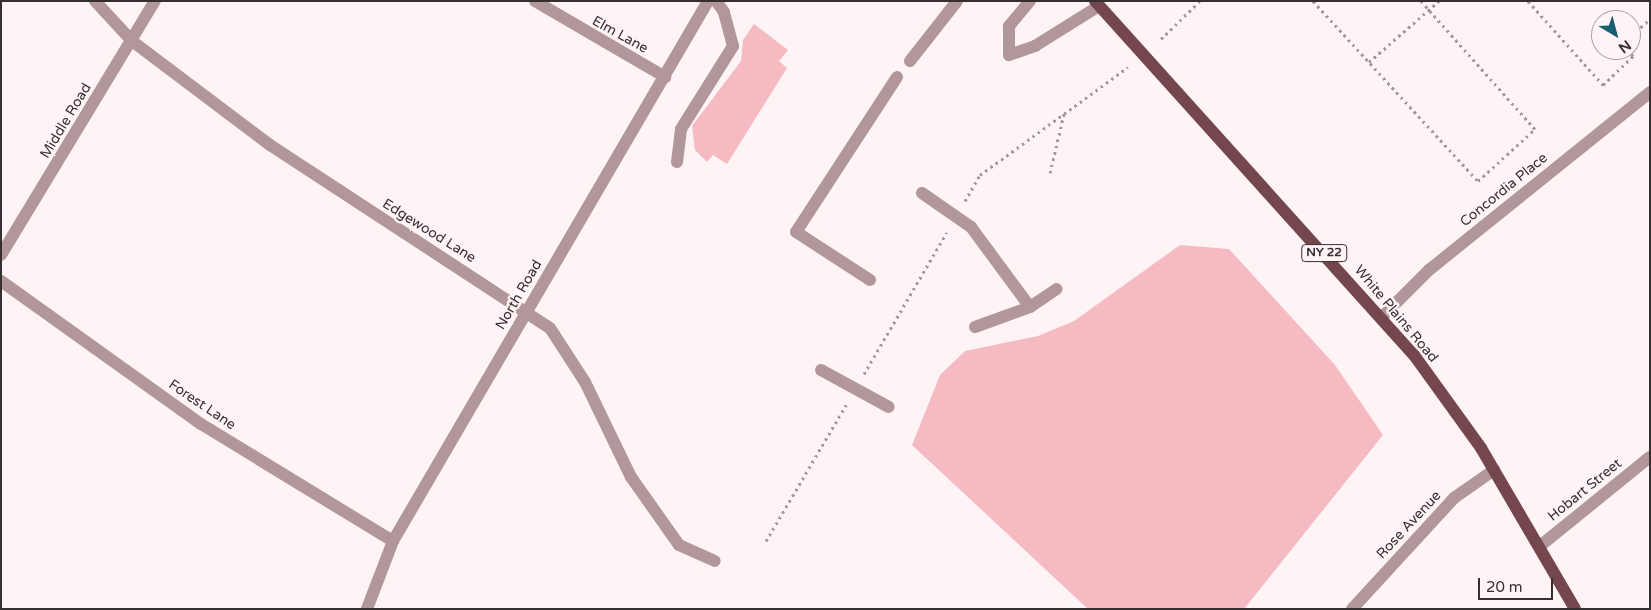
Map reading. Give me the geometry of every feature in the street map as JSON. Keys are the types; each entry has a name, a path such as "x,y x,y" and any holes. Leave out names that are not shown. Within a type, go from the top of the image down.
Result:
{"main road":[{"name":"White Plains Road","path":"1097,4 1382,316 1445,396 1494,470 1575,609"}],"street":[{"name":"Edgewood Lane","path":"95,1 132,41 336,190 527,310 550,328 567,352 631,477 679,545 715,561"},
{"name":"Middle Road","path":"1,255 155,1"},
{"name":"Elm Lane","path":"535,1 665,77"},
{"name":"North Road","path":"367,609 393,541 708,1"},
{"path":"677,162 681,129 733,46 724,12 716,1"},
{"path":"910,61 957,1"},
{"path":"1030,1 1009,26 1009,55 1035,46 1097,4"},
{"path":"870,280 796,232 897,77"},
{"name":"Concordia Place","path":"1382,316 1429,270 1650,92"},
{"path":"922,193 957,214 1030,307"},
{"name":"Forest Lane","path":"1,281 201,424 393,541"},
{"path":"975,327 1030,307 1057,290"},
{"path":"821,370 889,407"},
{"name":"Hobart Street","path":"1540,546 1650,457"},
{"name":"Rose Avenue","path":"1352,609 1454,498 1494,470"}],"path":[{"path":"1161,39 1200,1"},
{"path":"1313,1 1478,182 1535,129 1420,1"},
{"path":"1368,62 1439,1"},
{"path":"1528,1 1603,85 1629,60"},
{"path":"766,541 980,175 1133,64"},
{"path":"1050,173 1054,169 1064,113"}],"shaded area":[{"path":"754,24 788,50 779,61 787,68 727,164 713,155 707,162 695,150 692,126 741,61 743,40"},
{"path":"1180,245 1229,249 1335,365 1383,435 1244,609 1088,609 912,445 940,375 965,351 1038,336 1074,321"}]}
